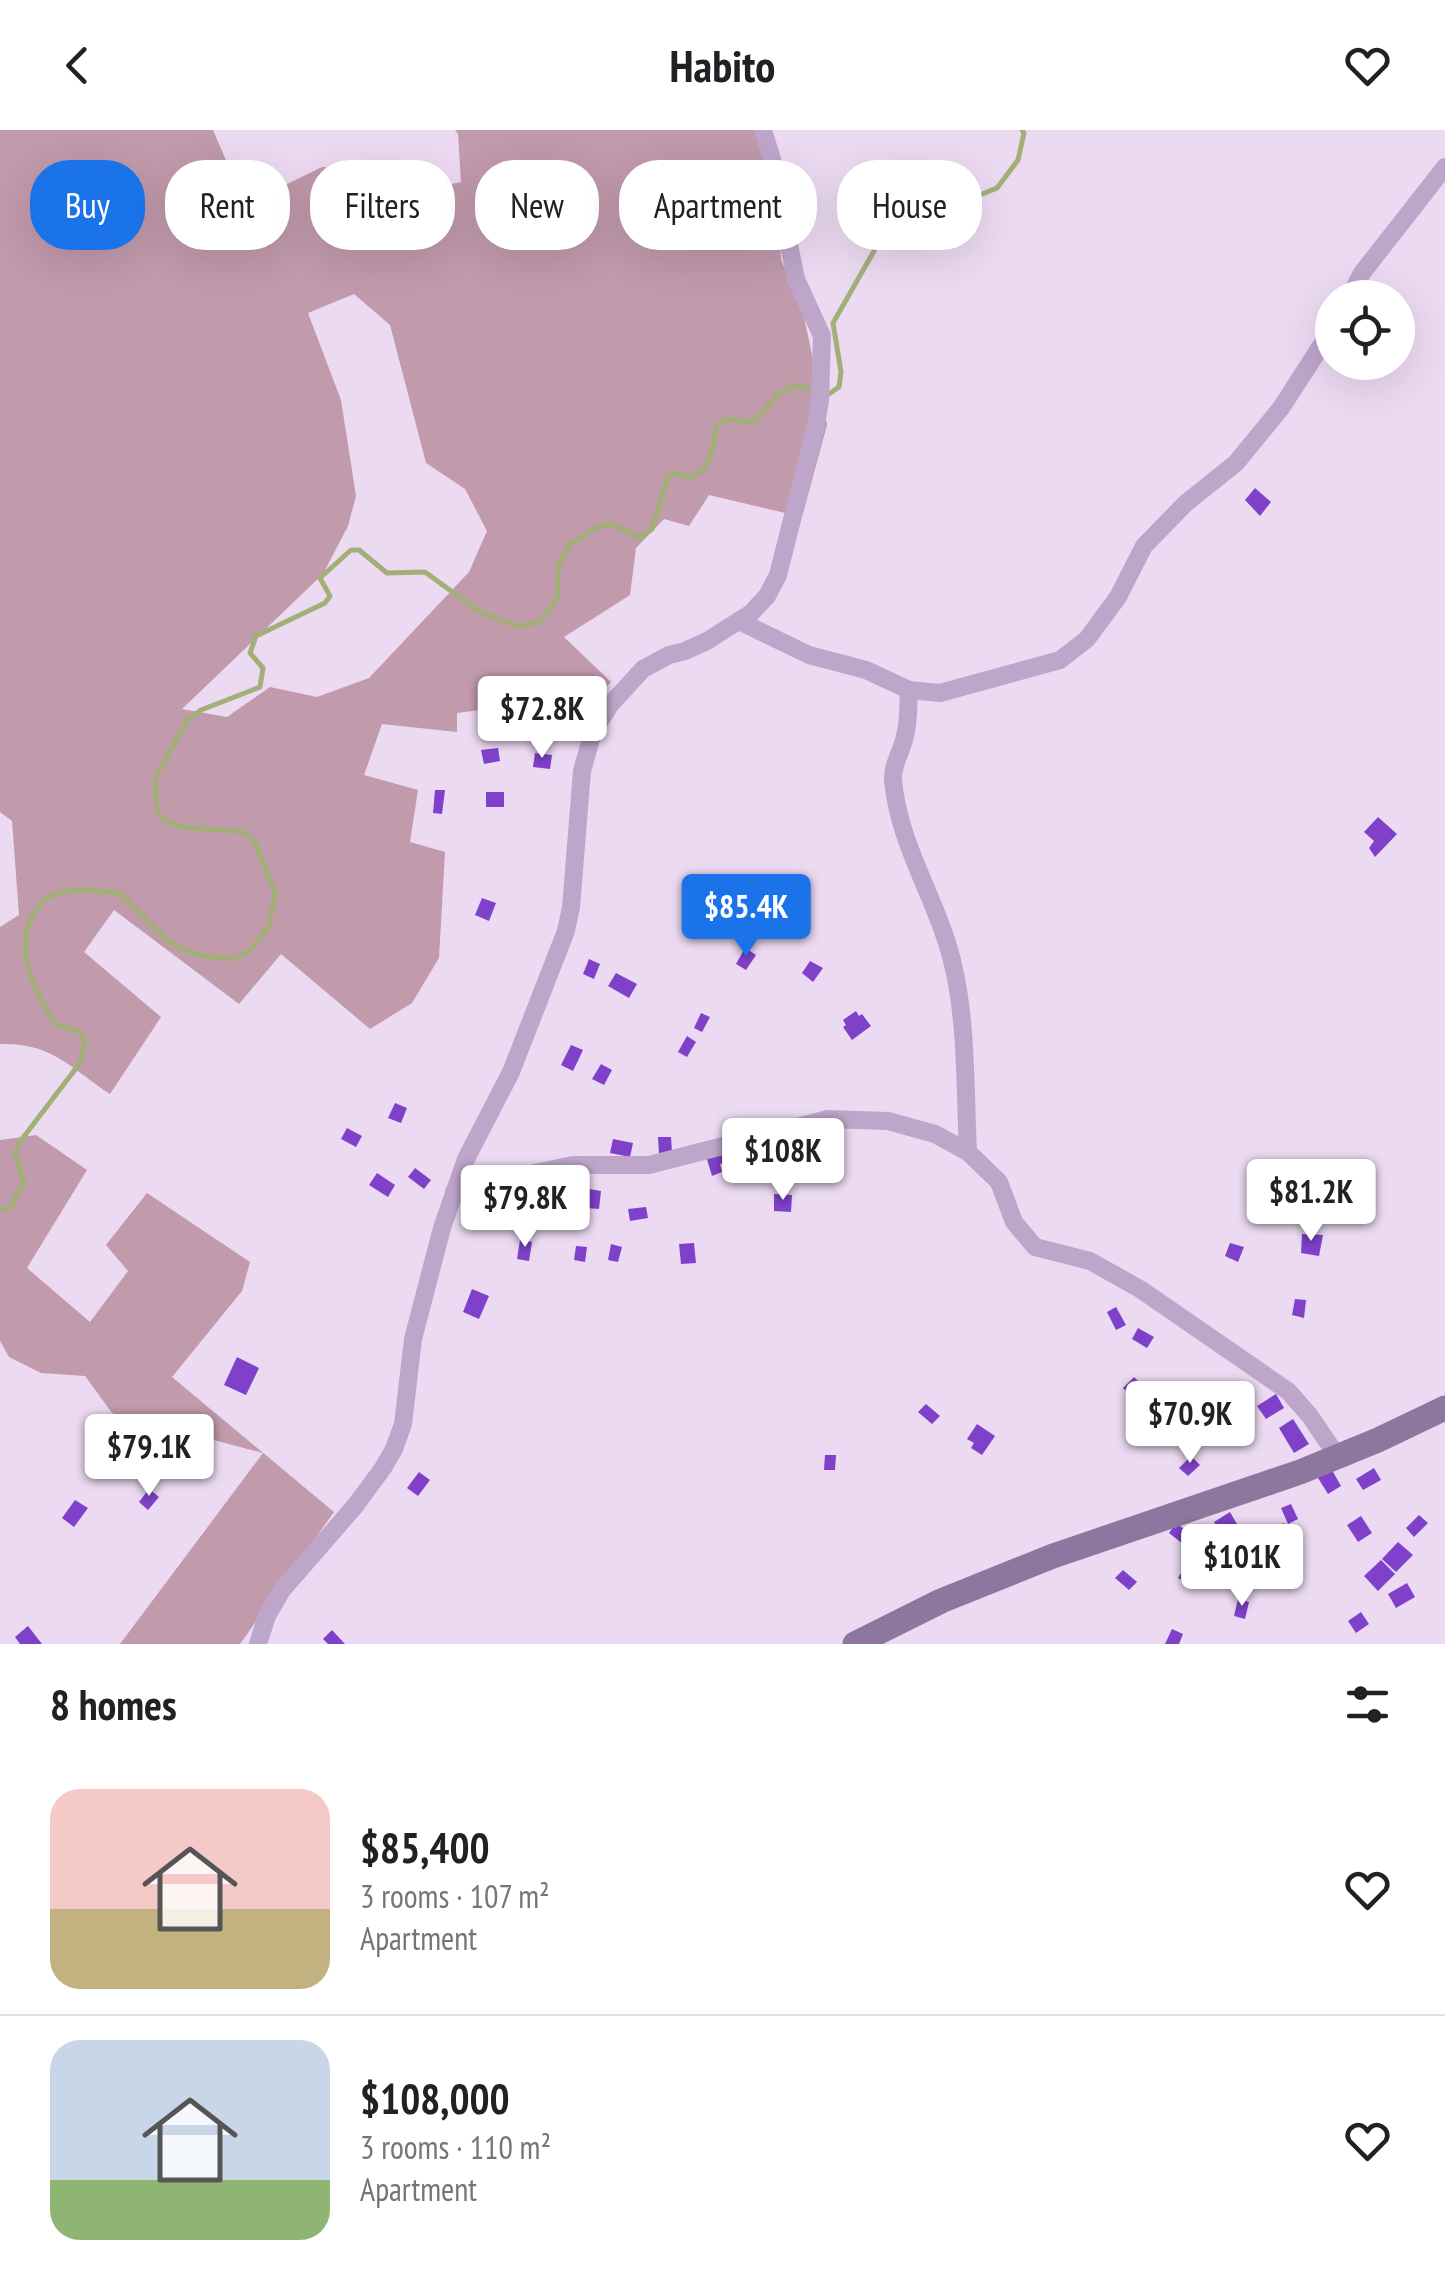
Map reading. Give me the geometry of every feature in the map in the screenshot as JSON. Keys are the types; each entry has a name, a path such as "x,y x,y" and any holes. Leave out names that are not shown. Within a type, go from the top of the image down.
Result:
{"street":[{"path":"258,1644 267,1616 282,1590 355,1506 394,1449 403,1424 412,1339 442,1228 466,1159 511,1072 566,932 582,771 593,732 610,705 643,670 707,641 752,613 778,575 820,402 822,336 796,279 782,192 763,130"},
{"path":"1358,280 1438,185 1445,167"},
{"path":"739,621 809,655 866,670 909,690 940,693 1060,660 1088,638 1118,597 1144,546 1186,502 1236,463 1281,408 1315,355"},
{"path":"909,690 906,736 892,774 896,806 907,844 942,924 954,970 963,1046 968,1152"},
{"path":"454,1192 484,1189 573,1165 649,1164 828,1119 888,1121 935,1134 968,1152 999,1182 1014,1222 1036,1247 1090,1261 1107,1270 1288,1391 1337,1456"},
{"path":"855,1644 941,1601 1053,1556 1240,1494 1445,1408"}],"shaded area":[{"path":"0,130 213,130 226,160 165,160 165,250 290,250 290,183 310,173 310,250 455,250 455,183 461,182 455,130 757,130 766,160 619,160 619,250 781,250 804,317 827,425 802,517 709,495 689,526 664,519 636,548 630,595 564,637 611,682 599,695 457,713 457,732 382,724 364,775 418,790 410,842 445,852 439,958 412,1003 370,1029 281,954 239,1004 114,910 84,952 161,1017 110,1094 47,1052 0,1044 0,927 19,915 12,821 0,812","holes":["354,294 390,325 426,463 465,489 487,531 469,572 369,678 317,697 270,687 227,717 182,709 323,574 348,526 356,496 341,400 308,313"]},
{"path":"36,1135 87,1170 27,1268 90,1322 128,1271 106,1245 147,1193 250,1262 242,1291 172,1377 334,1512 240,1644 120,1644 263,1453 112,1413 85,1376 41,1373 9,1357 0,1341 0,1140"}],"building":[{"path":"1255,488 1271,502 1260,516 1245,500"},
{"path":"498,748 500,761 484,764 481,750"},
{"path":"535,753 552,755 550,769 533,767"},
{"path":"435,790 445,790 442,814 433,813"},
{"path":"486,792 504,792 504,807 486,807"},
{"path":"1378,817 1397,834 1375,857 1369,848 1374,841 1364,832"},
{"path":"482,898 496,903 489,921 475,915"},
{"path":"745,948 756,955 746,970 736,964"},
{"path":"589,959 600,964 594,979 583,974"},
{"path":"810,961 823,968 813,982 802,973"},
{"path":"616,973 637,984 629,998 608,986"},
{"path":"856,1011 871,1026 852,1040 843,1020"},
{"path":"701,1013 710,1017 702,1032 694,1028"},
{"path":"687,1036 696,1042 687,1057 678,1052"},
{"path":"571,1045 583,1050 573,1071 561,1065"},
{"path":"601,1064 612,1070 604,1085 592,1079"},
{"path":"395,1103 407,1108 401,1123 388,1118"},
{"path":"347,1128 362,1136 356,1147 341,1139"},
{"path":"658,1137 671,1137 672,1153 659,1154"},
{"path":"613,1139 633,1143 630,1157 610,1153"},
{"path":"721,1154 722,1172 712,1176 706,1156"},
{"path":"415,1168 431,1180 424,1189 408,1177"},
{"path":"377,1173 395,1185 388,1197 369,1185"},
{"path":"589,1189 601,1191 599,1209 587,1208"},
{"path":"774,1194 792,1195 791,1212 774,1211"},
{"path":"646,1207 648,1218 630,1221 628,1209"},
{"path":"1302,1234 1323,1235 1319,1256 1301,1253"},
{"path":"520,1240 532,1242 529,1261 517,1259"},
{"path":"694,1243 696,1263 681,1264 679,1244"},
{"path":"1230,1243 1244,1247 1238,1262 1225,1256"},
{"path":"611,1244 622,1247 618,1262 608,1260"},
{"path":"576,1246 587,1247 585,1262 574,1260"},
{"path":"472,1289 489,1296 479,1319 463,1312"},
{"path":"1295,1299 1306,1300 1304,1318 1292,1315"},
{"path":"1116,1307 1126,1325 1116,1330 1107,1312"},
{"path":"1138,1328 1154,1337 1147,1348 1132,1339"},
{"path":"237,1357 259,1368 246,1395 224,1385"},
{"path":"1134,1377 1143,1386 1132,1397 1123,1388"},
{"path":"1276,1394 1284,1408 1266,1419 1257,1406"},
{"path":"926,1404 940,1416 932,1424 918,1412"},
{"path":"1293,1419 1309,1444 1294,1453 1279,1428"},
{"path":"977,1424 995,1436 982,1455 971,1448 974,1443 967,1439"},
{"path":"825,1455 836,1455 835,1470 824,1470"},
{"path":"1191,1456 1200,1465 1188,1476 1179,1468"},
{"path":"1374,1468 1381,1480 1363,1490 1356,1479"},
{"path":"1332,1470 1341,1486 1328,1494 1318,1478"},
{"path":"419,1472 430,1480 418,1496 407,1488"},
{"path":"149,1489 159,1497 148,1510 139,1502"},
{"path":"75,1500 88,1508 74,1527 62,1518"},
{"path":"1291,1504 1298,1519 1288,1524 1281,1508"},
{"path":"1230,1512 1240,1529 1224,1539 1214,1522"},
{"path":"1419,1515 1428,1523 1414,1537 1406,1528"},
{"path":"1361,1516 1372,1533 1358,1542 1347,1525"},
{"path":"1176,1523 1191,1534 1183,1544 1169,1533"},
{"path":"1284,1523 1289,1537 1279,1541 1274,1528"},
{"path":"1398,1542 1413,1555 1396,1572 1382,1559"},
{"path":"1381,1560 1395,1574 1378,1591 1364,1576"},
{"path":"1123,1570 1137,1582 1129,1590 1115,1578"},
{"path":"1183,1570 1200,1580 1196,1587 1178,1578"},
{"path":"1407,1583 1415,1597 1396,1608 1388,1594"},
{"path":"1238,1599 1249,1602 1245,1619 1234,1616"},
{"path":"1361,1612 1369,1624 1356,1633 1348,1621"},
{"path":"28,1626 42,1644 20,1644 15,1637"},
{"path":"1172,1629 1183,1634 1179,1644 1165,1644"},
{"path":"332,1630 345,1644 328,1644 323,1639"}],"waterway":[{"path":"825,393 839,387 841,372 833,323 878,244 888,233 997,188 1018,160 1022,130"},
{"path":"0,1209 10,1209 24,1181 15,1154 19,1143 80,1063 85,1040 76,1030 56,1025 28,968 26,937 43,902 65,891 120,893 170,943 197,955 231,959 248,953 269,926 275,892 255,843 243,832 181,827 164,820 157,812 155,778 187,721 201,710 260,687 263,668 250,653 256,636 325,603 330,596 320,578 351,550 359,550 387,573 425,572 480,612 517,626 540,622 557,599 559,565 569,545 597,527 613,524 640,538 652,529 668,477 676,473 689,478 707,464 716,427 726,419 753,422 779,393 796,385 814,390"}]}
